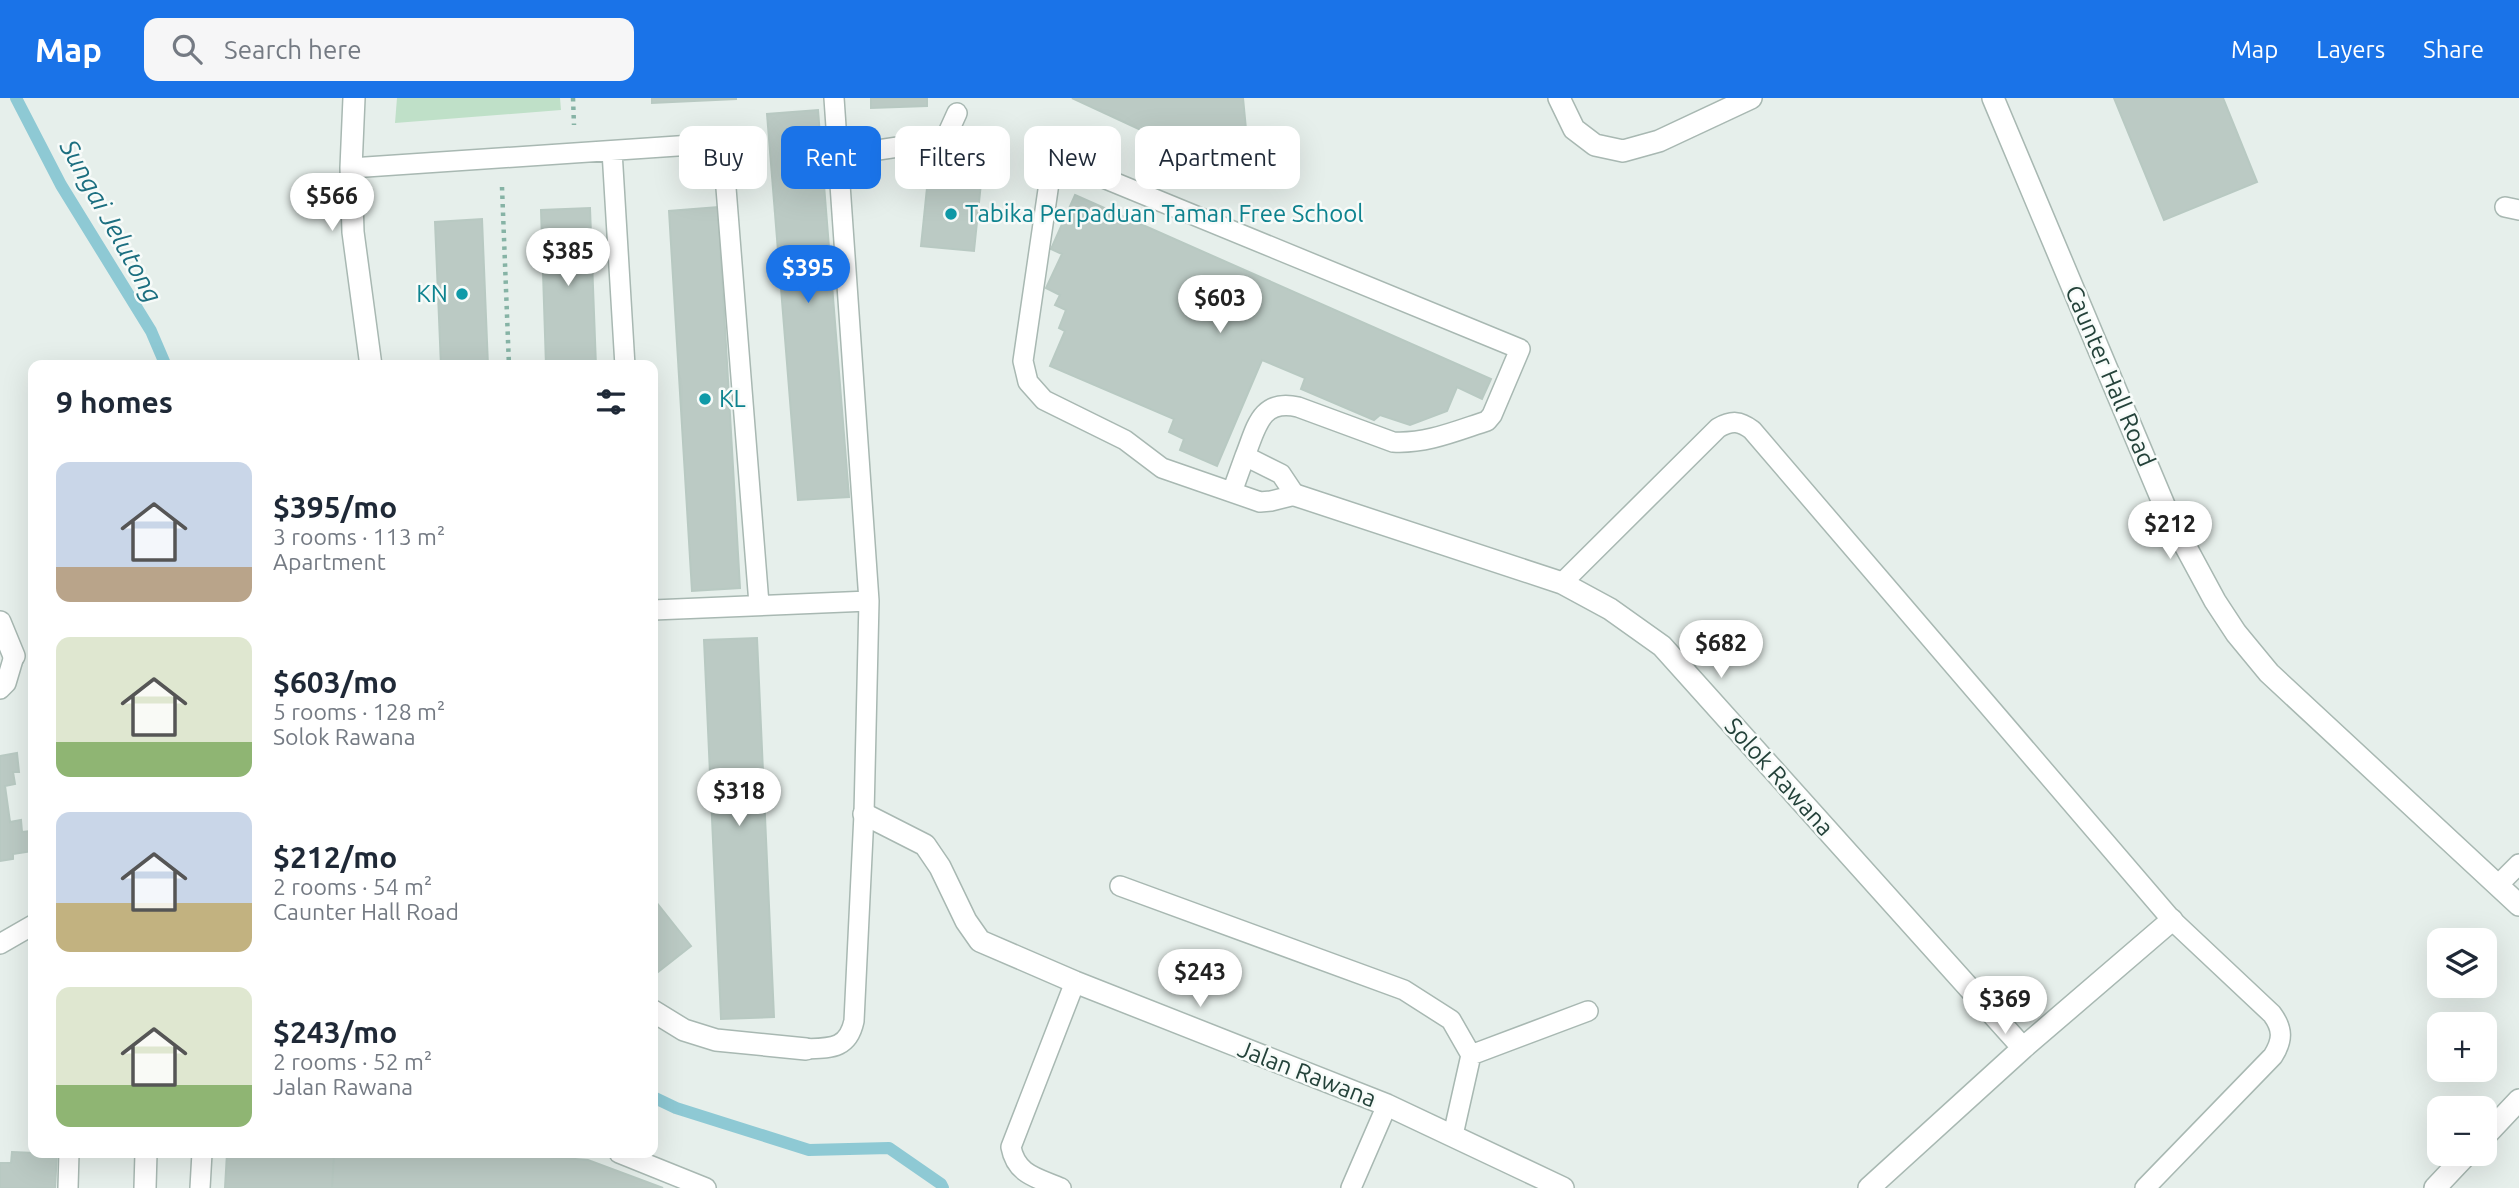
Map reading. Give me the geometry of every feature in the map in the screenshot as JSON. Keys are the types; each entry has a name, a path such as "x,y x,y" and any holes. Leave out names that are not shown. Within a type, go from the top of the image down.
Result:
{"street":[{"path":"354,98 351,168 353,232 369,360"},
{"path":"1559,98 1574,129 1595,145 1623,150 1659,141 1751,98"},
{"name":"Caunter Hall Road","path":"1993,98 2167,512 2222,612 2269,673 2519,905"},
{"name":"Solok Rawana","path":"1296,495 1562,583 1610,609 1662,646 2023,1048"},
{"path":"0,622 14,656"},
{"name":"Jalan Rawana","path":"864,814 925,845 940,867 966,921 980,941 1076,982 1387,1105 1563,1188"},
{"path":"1869,1188 2023,1048 2172,920"},
{"path":"658,1014 684,1030 716,1040 806,1049"},
{"path":"2497,1123 2519,1100"},
{"path":"145,1188 146,1158"},
{"path":"2435,1188 2456,1166"}],"lane":[{"path":"834,98 836,126"},
{"path":"881,151 927,145 938,141 947,135 957,113"},
{"path":"351,168 692,145 713,152 720,161 726,188 760,604"},
{"path":"612,151 625,360"},
{"path":"1232,492 1245,456 1262,415 1274,407 1287,404 1393,442 1421,443 1487,421 1520,349 1084,170 1064,171 1049,183 1023,361 1028,382 1044,400 1125,440 1162,468 1260,502 1296,495 1281,474 1245,456"},
{"path":"806,1049 835,1047 845,1041 852,1032 864,814 869,601 840,189"},
{"path":"1562,583 1718,428 1729,422 1742,422 1752,429 2172,920 2279,1023 2282,1034 2273,1056 2146,1188"},
{"path":"658,610 869,601"},
{"path":"0,689 6,683 14,656"},
{"path":"2498,885 2519,864"},
{"path":"1120,886 1404,990 1451,1020 1471,1055 1452,1135"},
{"path":"0,944 28,928"},
{"path":"1061,1188 1019,1168 1011,1147 1076,982"},
{"path":"1471,1055 1588,1011"},
{"path":"1350,1188 1387,1105"},
{"path":"68,1188 69,1158"},
{"path":"200,1188 202,1158"},
{"path":"631,1158 706,1188"}],"path":[{"path":"501,158 509,360"}],"green space":[{"path":"397,98 560,98 561,110 395,123"}],"building":[{"path":"652,98 736,98 736,99 652,103"},
{"path":"871,98 927,98 927,106 871,108"},
{"path":"1072,98 1243,98 1246,126 1135,127"},
{"path":"2114,98 2223,98 2257,182 2164,220"},
{"path":"818,110 819,126 781,126 781,189 824,189 849,497 798,500 767,114"},
{"name":"Tabika Perpaduan Taman Free School","path":"927,189 980,189 974,251 921,246"},
{"path":"1075,195 1491,379 1482,399 1457,387 1447,411 1410,425 1380,415 1374,420 1301,389 1305,378 1262,360 1217,466 1180,450 1184,439 1169,432 1174,419 1050,366 1065,331 1059,328 1066,310 1055,305 1060,295 1046,288 1062,254 1051,249"},
{"name":"KL","path":"718,207 740,588 692,591 669,211"},
{"path":"590,208 596,360 546,360 541,210"},
{"name":"KN","path":"482,219 488,360 441,360 435,222"},
{"path":"757,638 774,1017 721,1019 704,640"},
{"path":"17,753 19,772 13,772 15,784 5,786 10,822 21,820 22,832 28,831 28,852 13,854 13,859 0,861 0,756"},
{"path":"658,904 691,946 658,972"},
{"path":"12,1152 28,1153 28,1158 57,1158 55,1188 0,1188 0,1163 11,1163"},
{"path":"227,1158 334,1158 332,1188 225,1188"},
{"path":"227,1158 562,1158 588,1160 663,1188 225,1188"}],"waterway":[{"name":"Sungai Jelutong","path":"16,98 61,185 151,331 163,360"},
{"name":"Sungai Jelutong","path":"658,1099 676,1108 809,1150 889,1148 943,1188"}],"place":[{"name":"Tabika Perpaduan Taman Free School","path":"951,214"},
{"name":"KN","path":"462,294"},
{"name":"KL","path":"705,399"}]}
